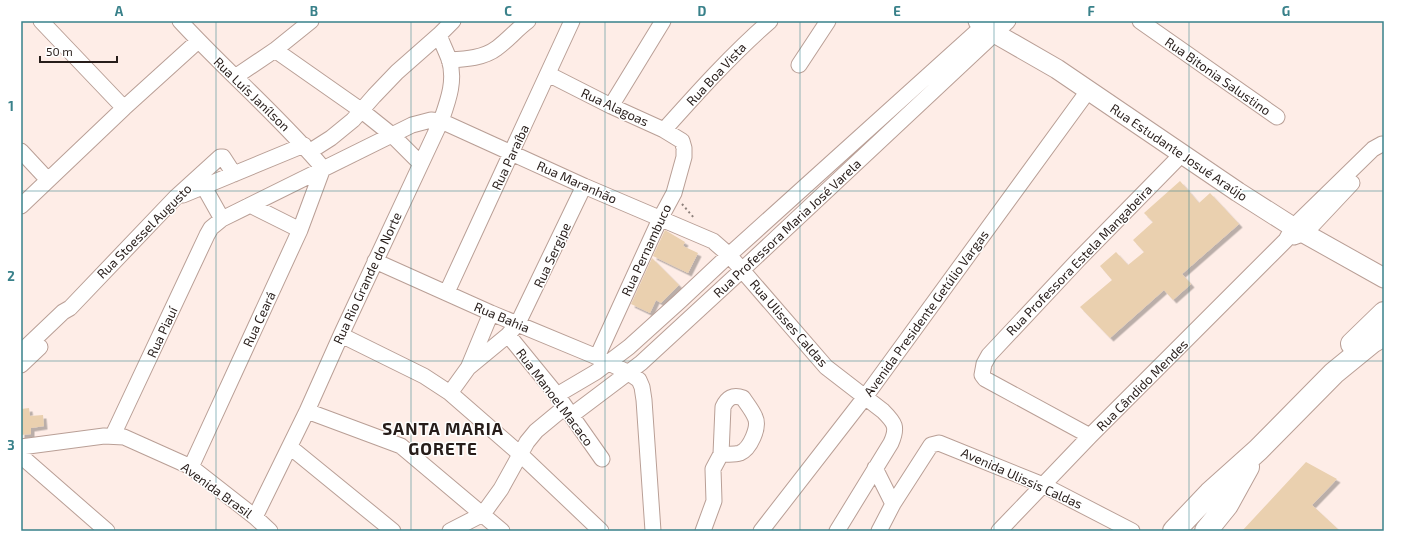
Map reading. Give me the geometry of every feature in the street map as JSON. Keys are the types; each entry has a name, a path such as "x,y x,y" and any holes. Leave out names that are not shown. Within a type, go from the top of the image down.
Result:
{"highway":[{"path":"1312,395 1335,361 1384,313"},
{"path":"1178,530 1227,477 1258,450 1342,366 1372,342 1384,335"},
{"path":"1211,529 1227,505 1258,450"}],"main road":[{"name":"Rua Estudante Josué Araújo","path":"991,25 1238,192 1295,234 1384,278"}],"street":[{"path":"41,21 124,108"},
{"name":"Rua Luís Janílson","path":"180,21 198,41 307,149 323,168"},
{"path":"235,78 275,50 311,21"},
{"path":"176,197 234,174 307,149 331,138 353,120 397,72 453,21"},
{"path":"449,60 476,57 497,48 528,21"},
{"name":"Rua Paraíba","path":"447,292 572,21"},
{"path":"611,106 663,21"},
{"name":"Rua Boa Vista","path":"664,130 749,39 770,21"},
{"path":"799,64 828,21"},
{"name":"Rua Bitonia Salustino","path":"1140,21 1277,117"},
{"name":"Rua Professora Maria José Varela","path":"565,406 603,360 629,347 680,302 729,255 991,25"},
{"name":"Rua Professora Maria José Varela","path":"565,406 630,373 742,270 991,25"},
{"name":"Rua Rio Grande do Norte","path":"255,517 290,447 340,335 441,121 449,96 451,81 449,60 439,35"},
{"path":"21,206 124,108 198,41"},
{"path":"275,50 362,111 392,135 421,164"},
{"name":"Rua Alagoas","path":"548,74 611,106 664,130 682,141"},
{"name":"Avenida Presidente Getúlio Vargas","path":"761,531 865,397 1088,91"},
{"path":"204,187 216,224 323,168 420,122 431,120 441,121"},
{"name":"Rua Maranhão","path":"441,121 584,186 713,241"},
{"name":"Rua Pernambuco","path":"603,360 660,219 674,193 684,157 682,141"},
{"name":"Rua Cândido Mendes","path":"999,531 1090,436 1350,178 1378,154 1383,143"},
{"path":"21,151 48,180"},
{"name":"Rua Professora Estela Mangabeira","path":"1090,436 985,379 982,375 982,370 989,355 1079,259 1182,154"},
{"name":"Rua Stoessel Augusto","path":"21,365 63,312 70,308 176,197 222,156 234,174"},
{"name":"Rua Ceará","path":"190,467 300,230 323,168"},
{"name":"Rua Sergipe","path":"468,368 508,334 518,323 584,186"},
{"path":"250,205 300,230"},
{"name":"Rua Piauí","path":"113,435 216,224"},
{"name":"Rua Ulisses Caldas","path":"713,241 729,255 826,367 883,411 894,422 895,427 891,443 875,468"},
{"name":"Rua Bahia","path":"375,261 447,292 490,313 518,323 630,373"},
{"path":"450,394 468,368 490,313"},
{"name":"Rua Manoel Macaco","path":"508,334 565,406 602,459"},
{"path":"340,335 424,376 450,394 520,454 600,531"},
{"name":"Rua Stoessel Augusto","path":"21,352 36,345"},
{"path":"630,373 639,380 643,394 653,531"},
{"path":"450,531 483,514 501,489 520,454 536,431 565,406"},
{"path":"307,410 401,446 502,531"},
{"name":"Avenida Brasil","path":"21,447 113,435 124,437 190,467 217,486 270,531"},
{"name":"Avenida Ulissis Caldas","path":"893,504 931,445 939,443 1043,485 1132,531"},
{"path":"290,447 393,531"},
{"path":"703,531 714,501 714,469 721,454"},
{"path":"21,456 107,531"},
{"path":"875,468 893,504 879,531"},
{"path":"837,531 875,468"},
{"path":"1195,510 1211,529"}],"path":[{"path":"674,193 698,223"}],"building":[{"path":"1180,181 1199,203 1210,193 1239,224 1182,274 1191,284 1173,300 1164,290 1110,338 1080,307 1112,280 1100,266 1116,252 1128,265 1144,252 1133,240 1153,222 1144,213"},
{"path":"665,230 685,242 683,246 698,253 688,273 653,256"},
{"path":"652,258 679,285 661,303 656,300 650,313 631,304"},
{"path":"29,408 30,416 43,415 44,426 31,428 31,434 21,435 21,409"},
{"path":"1306,462 1337,479 1312,505 1340,531 1242,531"}],"district":[{"name":"SANTA MARIA GORETE","path":"443,439"}]}
